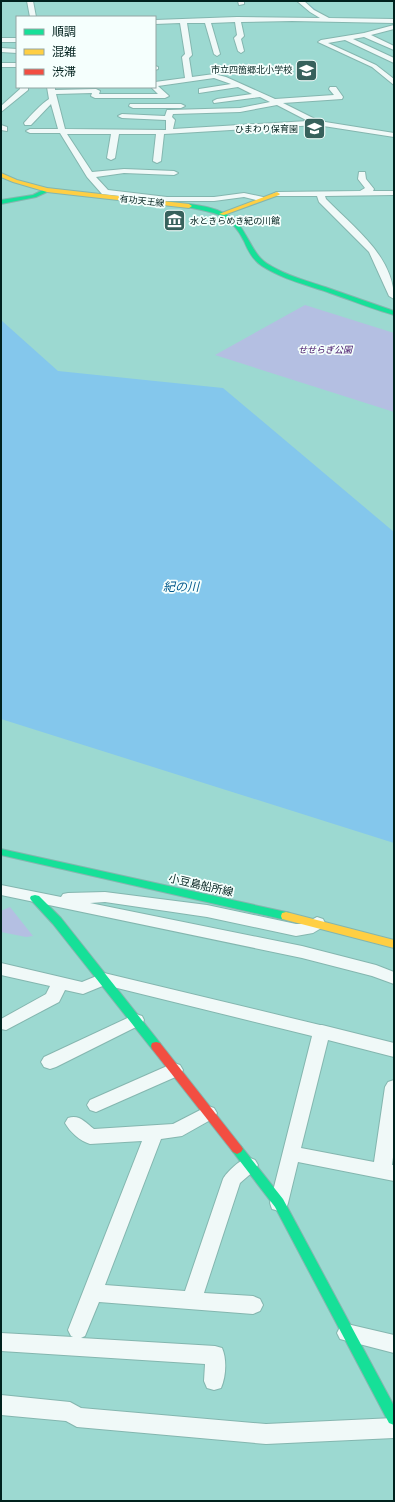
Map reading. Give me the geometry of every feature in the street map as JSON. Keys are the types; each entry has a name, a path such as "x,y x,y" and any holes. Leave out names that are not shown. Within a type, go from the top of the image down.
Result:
{"main road":[{"name":"有功天王線","path":"1,175 15,181 47,190 198,207 222,214 237,224 241,230 248,249 261,264 290,277 394,313"},
{"path":"1,202 34,196 47,190"},
{"path":"222,214 276,194"},
{"name":"小豆島船所線","path":"1,852 317,923 394,944"},
{"path":"35,898 57,921 104,979 279,1203 394,1419"}],"street":[{"path":"30,1 33,16"},
{"path":"300,1 312,11 329,19 357,36"},
{"path":"156,22 237,19 394,21"},
{"path":"237,19 241,36 237,38 241,51"},
{"path":"314,19 324,26"},
{"path":"207,20 216,54"},
{"path":"183,21 189,55 185,57 189,79"},
{"path":"394,27 364,35 321,42 374,66 394,83"},
{"path":"364,35 394,48"},
{"path":"346,38 394,62"},
{"path":"1,40 16,40"},
{"path":"1,50 16,51"},
{"path":"1,74 9,57"},
{"path":"374,66 394,62"},
{"path":"5,65 16,65"},
{"path":"386,75 394,74"},
{"path":"156,84 214,76 261,95 317,123"},
{"path":"202,91 239,85"},
{"path":"1,110 24,90 24,88"},
{"path":"155,88 164,96 164,106"},
{"path":"52,93 96,89 95,96 164,96"},
{"path":"169,132 170,112 240,110 276,102 339,97 333,89"},
{"path":"297,91 303,99"},
{"path":"52,93 45,107 29,127 64,134"},
{"path":"52,93 64,134 90,175 105,192 167,199 214,199 244,195 260,200"},
{"path":"217,101 261,95"},
{"path":"133,106 209,105"},
{"path":"122,116 170,119 233,118"},
{"path":"46,138 64,134 169,132 317,123 394,135"},
{"path":"111,158 115,132"},
{"path":"157,161 160,132"},
{"path":"90,175 124,171 174,173"},
{"path":"360,194 370,189 362,179 362,174"},
{"path":"383,185 394,185"},
{"path":"276,194 394,193"},
{"path":"320,194 322,200 373,251 394,296"},
{"path":"383,273 394,273"},
{"path":"1,890 302,952 376,971 394,978"},
{"path":"35,898 106,897 207,911 296,930 307,929 317,923"},
{"path":"1,969 83,988 104,979 322,1031 394,1050"},
{"path":"6,1024 53,998 60,982"},
{"path":"50,1062 136,1020"},
{"path":"279,1203 322,1031"},
{"path":"96,1105 174,1070"},
{"path":"291,1153 388,1171 394,1087"},
{"path":"74,1122 90,1137 154,1133 176,1130 208,1113"},
{"path":"78,1330 154,1133"},
{"path":"192,1300 232,1178 249,1165"},
{"path":"93,1293 252,1305"},
{"path":"347,1333 394,1344"},
{"path":"1,1342 215,1355 214,1381"},
{"path":"1,1405 70,1412 77,1417 266,1434 394,1428"}],"green space":[{"name":"せせらぎ公園","path":"305,305 394,333 394,412 215,355"},
{"path":"10,907 33,936 26,937 1,932 1,911"}],"water":[{"name":"紀の川","path":"1,320 58,371 223,388 394,532 394,843 1,719"}],"waterway":[{"path":"303,1 320,14"}],"traffic: fast":[{"path":"1,202 34,196 47,190"},
{"path":"189,206 218,212 236,223 254,255 262,263 274,271 394,313"},
{"path":"1,852 286,916"},
{"path":"35,898 57,921 156,1046"},
{"path":"237,1149 279,1203 394,1419"}],"traffic: slow":[{"path":"1,175 15,181 47,190 189,206"},
{"path":"222,214 277,194"},
{"path":"286,916 394,944"}],"traffic: jam":[{"path":"156,1046 237,1149"}],"place":[{"name":"市立四箇郷北小学校","path":"307,70"},
{"name":"ひまわり保育園","path":"314,129"},
{"name":"水ときらめき紀の川館","path":"174,221"}]}
